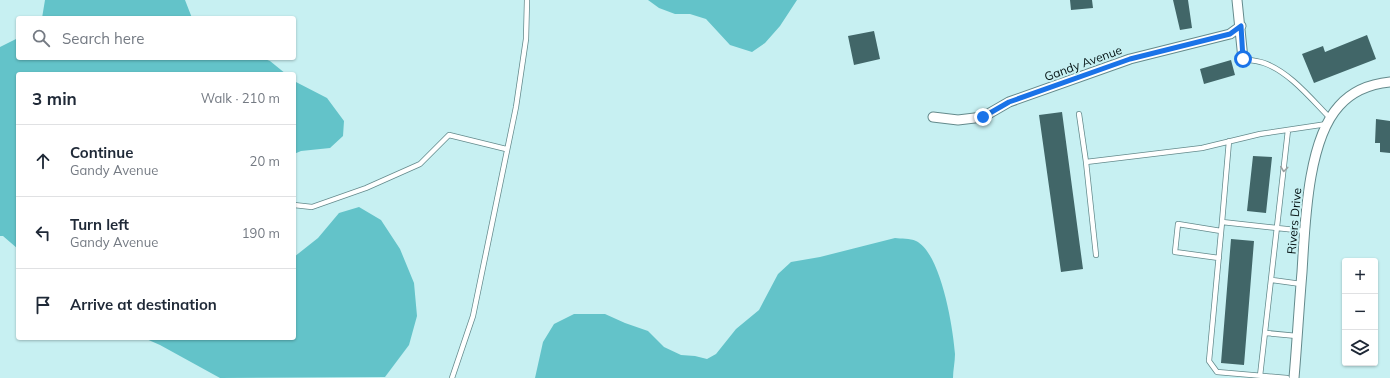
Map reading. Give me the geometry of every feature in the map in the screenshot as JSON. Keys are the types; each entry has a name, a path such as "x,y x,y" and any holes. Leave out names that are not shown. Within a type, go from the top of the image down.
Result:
{"street":[{"path":"1237,0 1241,26 1243,59"},
{"name":"Gandy Avenue","path":"934,117 958,120 983,117 1009,102 1130,59 1230,34 1241,26"},
{"name":"Rivers Drive","path":"1294,378 1307,191 1322,135 1338,107 1362,88 1390,82"}],"lane":[{"path":"452,378 473,316 506,149 516,107 526,39 527,0"},
{"path":"1243,59 1264,63 1291,80 1330,121"},
{"path":"1079,114 1086,162 1096,255"},
{"path":"1086,162 1158,154 1330,121"},
{"path":"1260,376 1288,130"},
{"path":"296,205 312,207 366,188 420,164 449,135 506,149"},
{"path":"1230,141 1209,361 1217,372 1287,378"},
{"path":"1222,222 1305,231"},
{"path":"1219,258 1175,252 1178,224 1222,231"},
{"path":"1272,280 1301,284"},
{"path":"1266,333 1297,336"}],"water":[{"path":"45,0 185,0 191,16 42,16"},
{"path":"648,0 797,0 780,26 765,43 752,52 730,45 706,19 690,14 675,14 659,8"},
{"path":"16,39 16,60 267,60 284,72 16,72 16,247 3,236 0,236 0,47"},
{"path":"296,82 327,98 344,121 343,136 330,148 301,151 296,153"},
{"path":"359,207 381,220 400,249 414,283 417,316 409,345 385,377 220,378 149,340 296,340 296,255 318,238 339,213"},
{"path":"895,238 914,240 925,248 939,275 952,327 955,354 953,378 535,378 543,342 554,324 574,314 605,314 648,331 664,347 681,355 707,359 716,354 736,329 759,310 778,274 791,262 820,257"}],"building":[{"path":"1070,0 1092,0 1093,8 1071,10"},
{"path":"1173,0 1188,0 1192,28 1180,30"},
{"path":"874,31 880,59 854,65 848,36"},
{"path":"1367,35 1376,59 1314,83 1302,54 1323,46 1325,52"},
{"path":"1231,60 1235,75 1204,84 1200,69"},
{"path":"1062,112 1083,269 1061,272 1039,115"},
{"path":"1376,119 1390,121 1390,153 1380,152 1380,143 1375,143"},
{"path":"1253,156 1272,157 1266,213 1247,211"},
{"path":"1231,239 1254,241 1244,365 1221,363"}],"route":[{"path":"983,117 1009,102 1130,59 1230,34 1241,26 1243,59"}]}
